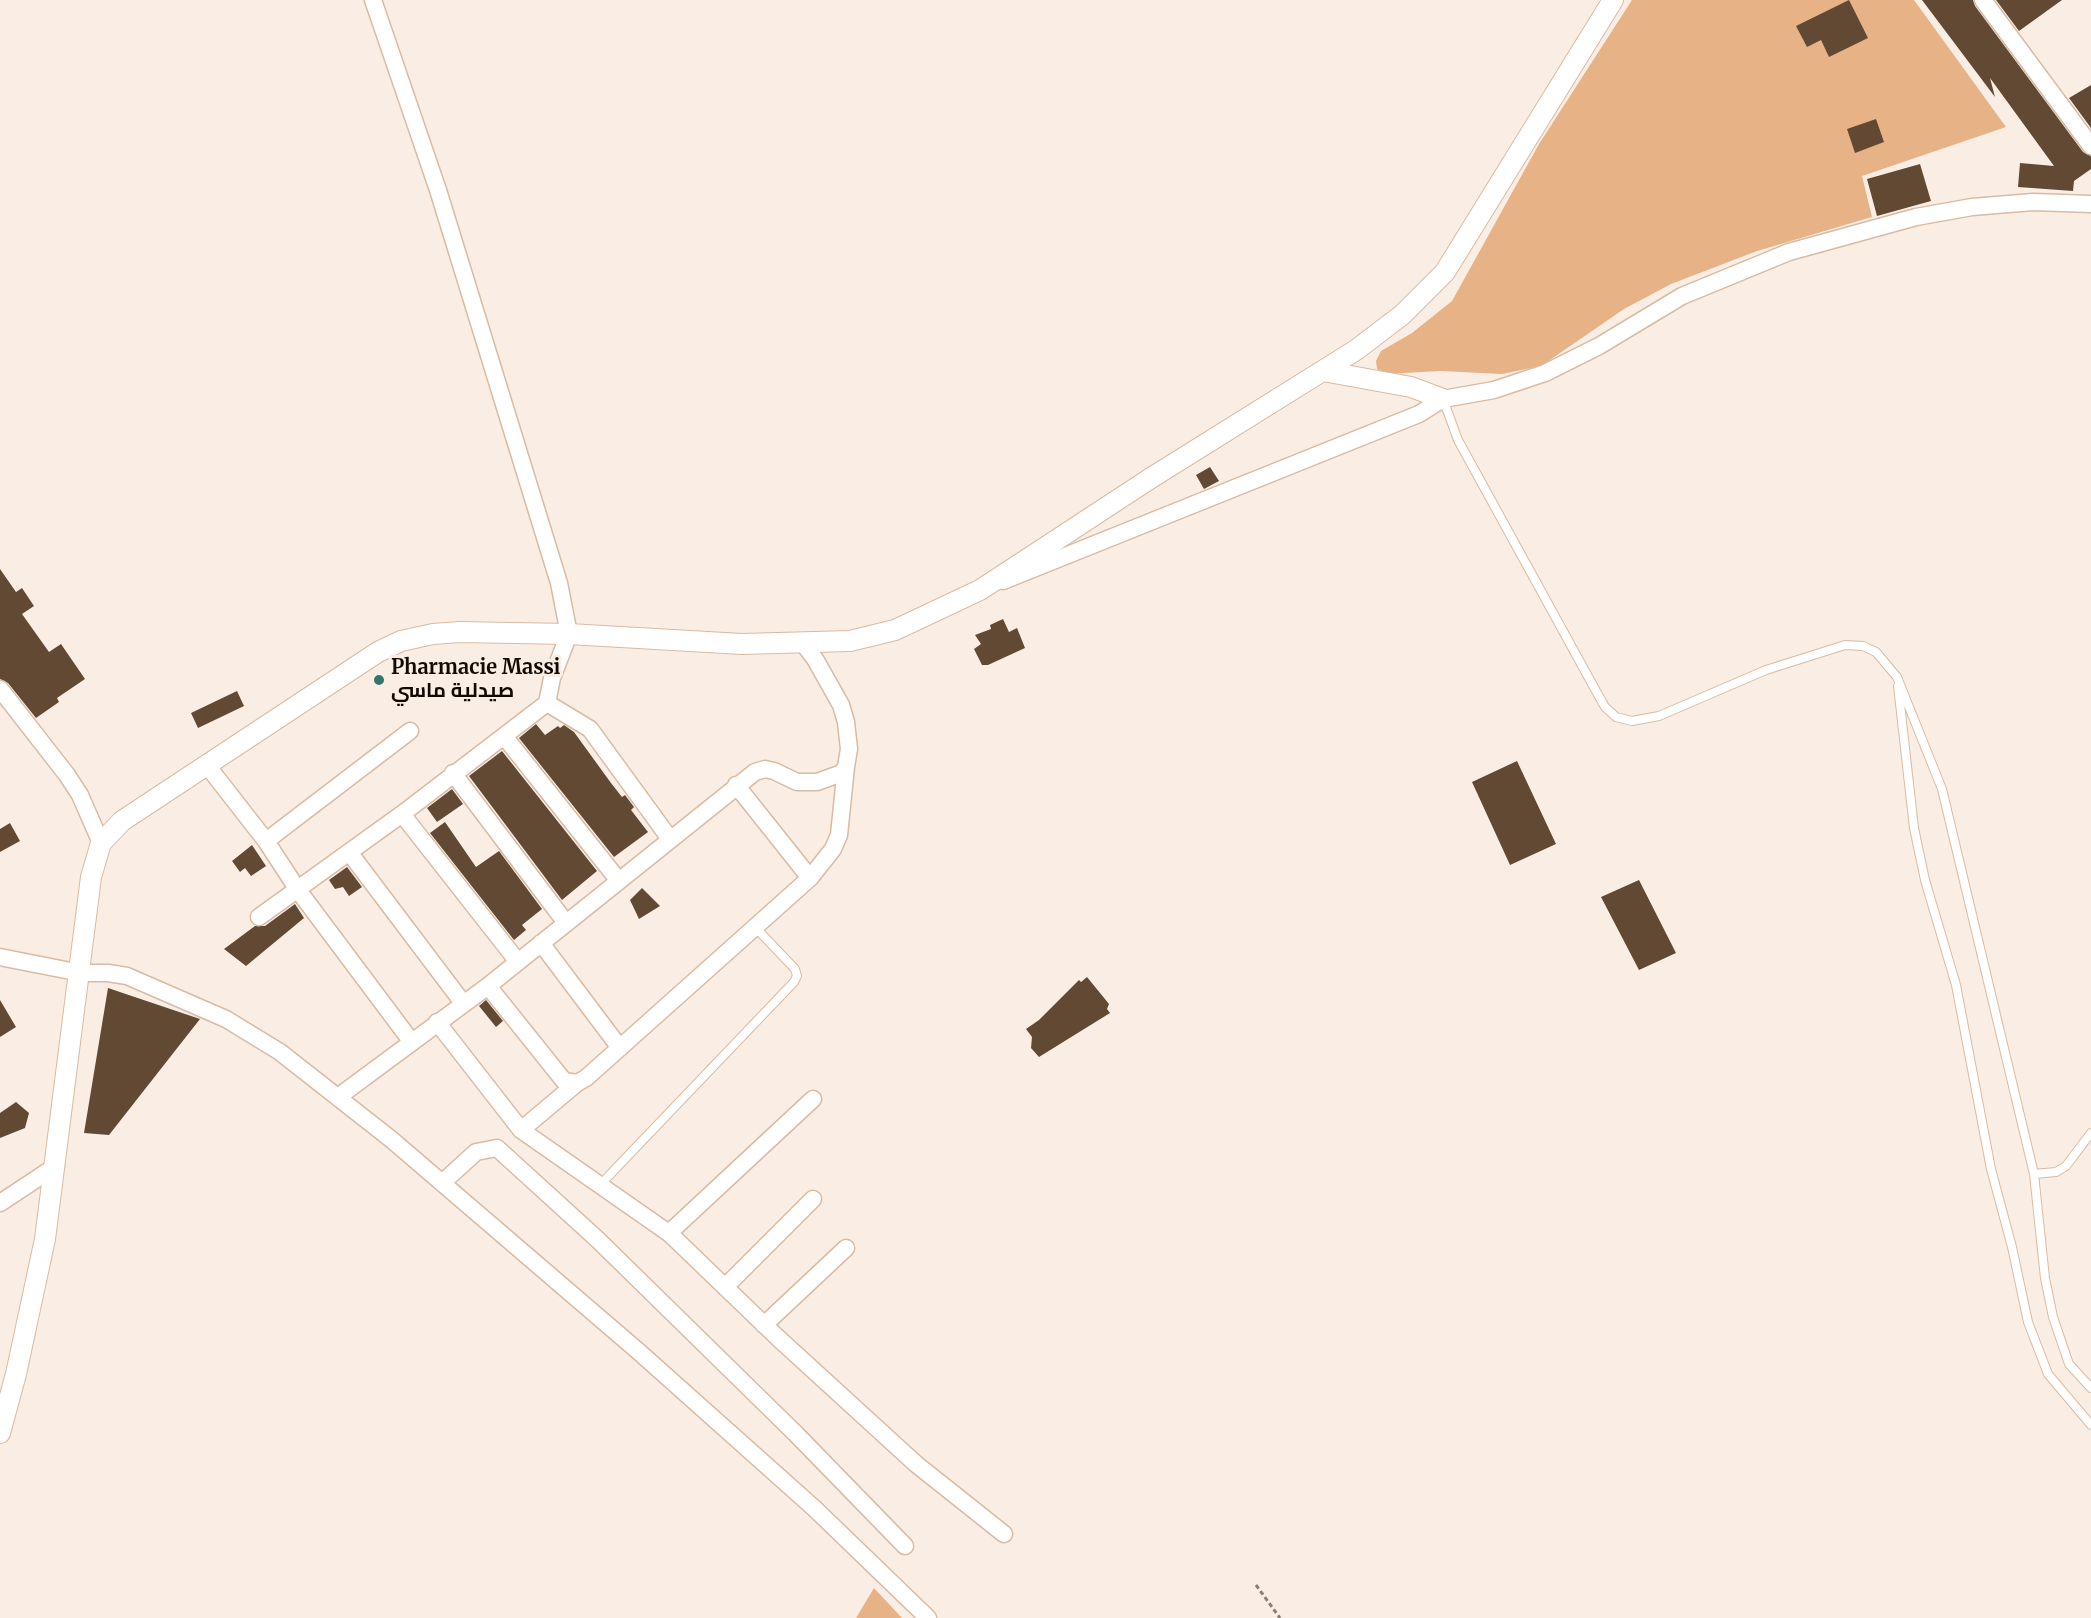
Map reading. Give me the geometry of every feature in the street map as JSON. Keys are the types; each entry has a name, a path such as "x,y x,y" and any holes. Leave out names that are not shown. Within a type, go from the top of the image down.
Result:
{"street":[{"path":"259,917 402,814 547,703 552,678 569,634 559,583 469,291 373,0"},
{"path":"980,590 1161,472 1323,371 1402,315 1445,272 1613,0"},
{"path":"1983,0 2091,146"},
{"path":"0,1433 8,1375 45,1239 81,973 91,878 101,843 122,821 378,652 401,641 433,634 459,633 569,634 742,644 850,640 877,636 980,590 1419,414 1443,399 1494,390 1545,373 1599,346 1682,296 1790,252 1916,217 1972,207 2033,202 2091,204"},
{"path":"1323,371 1411,387 1443,399"},
{"path":"521,1130 620,1048 810,878 833,849 838,835 850,738 841,705 815,659 802,642"},
{"path":"0,689 80,795 101,843"},
{"path":"547,703 590,729 670,840"},
{"path":"266,841 410,732"},
{"path":"504,736 619,881"},
{"path":"206,764 266,841 298,890 411,1041"},
{"path":"338,1097 488,986 755,772 765,770 797,782 834,778 846,767"},
{"path":"453,773 566,923"},
{"path":"736,785 810,878"},
{"path":"402,814 518,962"},
{"path":"349,852 463,1003"},
{"path":"541,943 620,1048"},
{"path":"0,957 81,973 127,976 226,1019 280,1052 442,1183 638,1351 805,1500 928,1618"},
{"path":"488,986 564,1081 577,1083"},
{"path":"437,1022 521,1130 669,1233 764,1325 916,1464 1004,1534"},
{"path":"669,1233 813,1099"},
{"path":"442,1183 476,1152 496,1148 524,1170 605,1246 796,1434 904,1546"},
{"path":"0,1203 56,1166"},
{"path":"725,1287 813,1199"},
{"path":"764,1325 846,1248"}],"lane":[{"path":"1443,399 1458,440 1605,707 1616,717 1632,721 1659,716 1766,670 1845,645 1863,646 1876,652 1897,677 1942,789 2034,1174 2045,1278 2053,1317 2069,1365 2091,1388"},
{"path":"1897,677 1914,828 1925,880 1956,985 1991,1169 2012,1247 2028,1322 2048,1374 2091,1425"},
{"path":"600,1185 794,982 797,976 795,969 755,927"},
{"path":"2034,1174 2056,1172 2066,1166 2091,1133"}],"path":[{"path":"1256,1585 1280,1618"}],"shaded area":[{"path":"1632,0 1914,0 2006,127 1862,176 1872,217 1757,251 1671,284 1624,309 1541,366 1502,374 1440,371 1386,374 1377,369 1376,361 1381,351 1412,333 1452,301 1539,144"},
{"path":"874,1588 902,1618 856,1618"}],"building":[{"path":"1849,0 1868,38 1829,57 1821,40 1807,47 1796,26"},
{"path":"1922,0 1973,0 1975,6 2083,152 2091,156 2091,169 2074,181 2073,191 2018,187 2020,163 2054,166 1990,78 1995,97"},
{"path":"1996,0 2062,0 2019,31"},
{"path":"2091,85 2091,128 2069,98"},
{"path":"1876,119 1884,142 1855,153 1847,129"},
{"path":"1920,164 1931,201 1877,216 1867,179"},
{"path":"1210,467 1219,481 1204,489 1196,475"},
{"path":"0,569 16,592 22,588 34,606 22,614 49,652 61,644 85,679 57,698 59,702 36,718 8,683 0,679"},
{"path":"1003,619 1009,632 1017,628 1025,648 988,665 982,665 974,649 981,644 975,635 991,629 990,625"},
{"path":"237,691 244,706 198,728 191,713"},
{"path":"536,724 545,735 558,726 560,728 564,725 574,732 622,797 625,795 634,807 631,810 648,832 614,857 519,738"},
{"path":"502,751 597,871 562,900 469,776"},
{"path":"1517,761 1556,844 1510,865 1472,782"},
{"path":"452,789 463,804 437,822 427,808"},
{"path":"445,822 476,867 499,851 542,909 522,925 526,930 514,940 430,833"},
{"path":"10,823 20,841 0,852 0,829"},
{"path":"252,845 266,866 251,876 245,868 240,872 232,861"},
{"path":"347,867 362,887 349,896 343,887 335,889 329,880"},
{"path":"1639,880 1676,953 1639,970 1601,897"},
{"path":"642,888 660,906 639,919 630,900"},
{"path":"295,904 304,918 246,966 224,949 255,926 265,926"},
{"path":"1087,977 1109,1004 1107,1009 1110,1013 1039,1057 1031,1048 1032,1037 1026,1029 1039,1020 1079,980 1081,982"},
{"path":"108,988 200,1019 109,1135 84,1133"},
{"path":"0,1000 16,1027 0,1037"},
{"path":"486,1000 503,1021 496,1027 479,1006"},
{"path":"16,1102 29,1113 25,1128 0,1138 0,1113"}],"place":[{"name":"Pharmacie Massi صيدلية ماسي","path":"379,680"}]}
